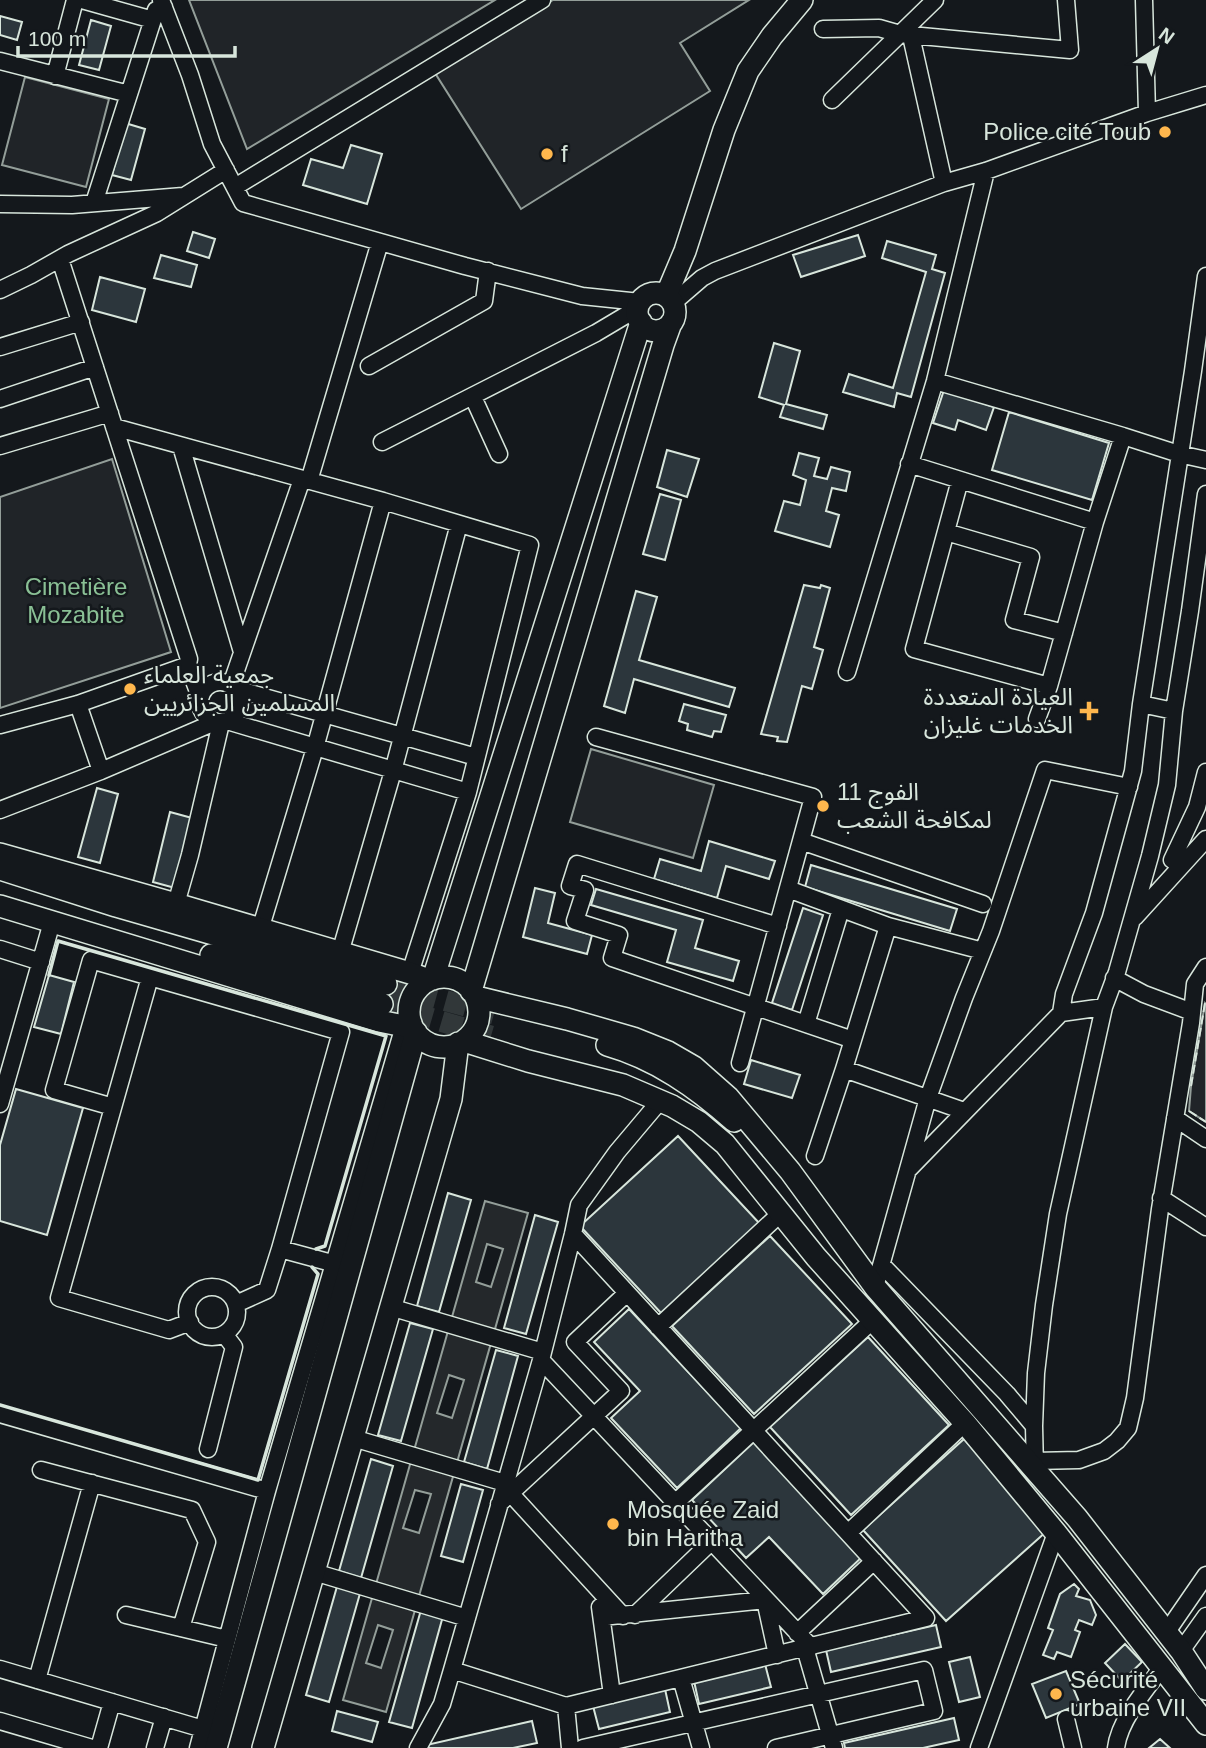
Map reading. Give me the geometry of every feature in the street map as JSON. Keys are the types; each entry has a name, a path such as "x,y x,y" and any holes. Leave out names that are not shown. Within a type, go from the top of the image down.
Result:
{"main road":[{"path":"0,906 379,1021 410,1027 430,1044 442,1047 461,1042 471,1034 479,1016 474,994 663,345 685,251 724,131 748,71 802,0"},
{"path":"216,1748 410,1027 410,1003 424,978 639,311 647,295 652,293 657,293 670,307"},
{"path":"639,311 645,326 656,330 667,327 670,307"},
{"path":"0,854 424,978 439,977 461,981 474,994 633,1038 668,1052 694,1067 728,1097 790,1171 876,1287 1035,1465 1173,1642 1206,1689"},
{"path":"0,869 384,994 0,894"},
{"path":"494,1014 649,1060 691,1085 790,1171"},
{"path":"491,1036 602,1068 651,1086 696,1112 712,1125 816,1257 965,1423 1056,1533 1206,1724"},
{"path":"461,1042 612,1082 660,1101 699,1122 725,1144"},
{"path":"263,1748 451,1099 461,1042"}],"street":[{"path":"55,76 75,0"},
{"path":"82,0 132,7 156,7"},
{"path":"235,187 542,0"},
{"path":"832,100 906,35 934,0"},
{"path":"823,29 879,29 906,35 1070,50 1066,0"},
{"path":"1144,0 1147,113"},
{"path":"94,203 156,7"},
{"path":"156,7 190,75 212,144 243,203 380,243 639,311"},
{"path":"906,35 944,183"},
{"path":"0,61 129,94"},
{"path":"670,307 702,278 715,271 944,183 1206,95"},
{"path":"0,290 156,213 226,170"},
{"path":"847,672 934,381 986,171"},
{"path":"0,204 72,205 185,196"},
{"path":"233,687 242,652 306,480 380,243"},
{"path":"60,259 204,715 468,792"},
{"path":"369,366 484,301 488,271"},
{"path":"908,1170 1061,1013 1064,994 1094,914 1133,771 1206,276"},
{"path":"382,442 639,311"},
{"path":"0,347 81,322"},
{"path":"0,399 95,367"},
{"path":"934,381 1206,460"},
{"path":"473,397 499,454"},
{"path":"1,443 112,420 181,446 383,501 530,545 424,978"},
{"path":"1037,719 1094,522 1123,436"},
{"path":"181,446 242,652"},
{"path":"909,464 1094,522"},
{"path":"960,480 914,649 1049,685"},
{"path":"1206,494 1174,710 1167,785 1150,856 1104,1007 1058,1214 1036,1373 1035,1465 1079,1461 1104,1451 1128,1429 1135,1398 1161,1198 1192,1012 1206,967"},
{"path":"260,930 315,748 383,501"},
{"path":"340,953 460,524"},
{"path":"946,532 1031,557 1014,620 1064,633"},
{"path":"0,725 78,704 188,665"},
{"path":"200,697 207,687 219,682 477,757"},
{"path":"0,810 221,722 237,713 240,708 239,695 233,687"},
{"path":"78,704 101,771"},
{"path":"1141,704 1174,710"},
{"path":"176,904 221,722"},
{"path":"596,737 813,797 740,1063"},
{"path":"876,1287 928,1098 983,951 1045,770 1129,788"},
{"path":"1172,860 1196,807 1206,772"},
{"path":"801,841 984,904"},
{"path":"1150,856 1172,860 1203,843"},
{"path":"1131,922 1203,843"},
{"path":"778,926 577,864 570,886 585,891 575,921 619,935 612,958 853,1040"},
{"path":"788,890 888,926 983,951"},
{"path":"806,1024 841,909"},
{"path":"0,1104 52,922"},
{"path":"815,1156 888,926"},
{"path":"0,949 41,962"},
{"path":"113,1107 54,1090 91,960 341,1032 267,1290 236,1304"},
{"path":"150,977 59,1298 169,1329 190,1322"},
{"path":"1114,978 1144,994 1192,1012"},
{"path":"1061,1013 1104,1007"},
{"path":"198,1748 267,1491 410,1027"},
{"path":"844,1069 964,1111"},
{"path":"418,1748 442,1704 453,1670 505,1494 579,1205 617,1152 660,1101"},
{"path":"1175,1118 1206,1139"},
{"path":"1161,1198 1206,1227"},
{"path":"658,1326 781,1213"},
{"path":"453,1670 566,1706 926,1618 573,1234"},
{"path":"280,1249 328,1262"},
{"path":"882,1265 1007,1394 1034,1426"},
{"path":"208,1286 225,1290 236,1304 236,1321 224,1334 206,1337 191,1327 186,1311 193,1294 208,1286"},
{"path":"505,1494 621,1391 575,1342 627,1293"},
{"path":"390,1307 542,1356 594,1416 808,1647 818,1694 833,1742"},
{"path":"675,1503 873,1320"},
{"path":"208,1449 234,1347 224,1334"},
{"path":"0,1414 267,1491"},
{"path":"848,1533 965,1423"},
{"path":"352,1438 505,1494 629,1615"},
{"path":"41,1470 192,1510 207,1542 181,1629"},
{"path":"37,1680 92,1483"},
{"path":"979,1748 1056,1533"},
{"path":"629,1615 711,1542"},
{"path":"797,1633 874,1561"},
{"path":"314,1572 467,1618"},
{"path":"1116,1748 1117,1738 1158,1663 1173,1642 1206,1575"},
{"path":"598,1587 612,1695"},
{"path":"602,1617 765,1600"},
{"path":"765,1600 778,1655"},
{"path":"126,1615 227,1639"},
{"path":"1173,1642 1203,1626"},
{"path":"0,1669 203,1729"},
{"path":"583,1748 924,1670 934,1712 833,1742 776,1748"},
{"path":"681,1678 701,1748"},
{"path":"99,1748 112,1702"},
{"path":"566,1706 570,1748"},
{"path":"155,1748 164,1717"},
{"path":"1066,1719 1073,1748"},
{"path":"0,1721 92,1748"}],"green space":[{"path":"189,0 495,0 247,149"},
{"name":"f","path":"553,0 749,0 680,43 710,91 521,209 435,73"},
{"path":"25,77 109,99 86,187 2,165"},
{"name":"Cimetière Mozabite","path":"112,459 171,652 0,708 0,497"},
{"path":"591,749 714,785 693,858 570,822"},
{"path":"1206,1004 1206,1122 1189,1111"}],"shaded area":[{"path":"485,1201 528,1213 386,1712 343,1700","holes":["487,1244 503,1249 491,1287 476,1282","449,1375 464,1380 452,1418 437,1413","415,1490 431,1494 419,1533 403,1528","378,1625 393,1630 381,1668 366,1663"]}],"building":[{"path":"0,16 22,22 17,40 0,35"},
{"path":"91,20 111,26 99,70 79,65"},
{"path":"125,123 145,129 131,180 112,175"},
{"path":"351,145 382,154 367,204 303,185 311,159 343,168"},
{"path":"193,232 215,239 209,258 187,251"},
{"path":"858,235 865,256 801,277 793,255"},
{"path":"887,241 936,255 932,269 945,273 911,397 897,393 894,407 843,392 849,374 893,388 926,272 882,258"},
{"path":"161,255 197,265 191,287 154,278"},
{"path":"100,277 145,289 136,322 92,310"},
{"path":"774,343 800,351 786,404 827,415 823,429 780,417 784,405 759,397"},
{"path":"944,390 994,407 986,430 958,420 955,430 933,423"},
{"path":"1009,412 1109,443 1092,500 992,470"},
{"path":"667,450 699,459 687,497 657,487"},
{"path":"799,453 819,458 814,476 827,479 831,467 850,472 846,491 832,488 826,511 839,515 830,547 775,531 784,501 800,505 806,480 793,475"},
{"path":"660,494 681,500 665,560 643,554"},
{"path":"804,585 830,588 814,647 823,650 812,689 802,686 787,742 777,741 778,737 761,734"},
{"path":"636,591 657,597 639,660 735,688 729,707 634,679 625,713 604,706"},
{"path":"684,704 726,715 721,732 714,731 712,737 687,730 688,724 679,721"},
{"path":"97,788 118,794 100,863 78,857"},
{"path":"170,812 192,818 175,888 153,882"},
{"path":"709,841 775,861 769,879 726,866 717,898 654,879 660,859 701,871"},
{"path":"811,865 957,909 950,931 805,887"},
{"path":"535,888 555,893 548,923 592,935 587,954 523,937"},
{"path":"596,889 703,920 695,948 739,961 733,981 667,962 676,930 591,905"},
{"path":"803,908 823,915 792,1010 772,1003"},
{"path":"49,975 74,982 61,1034 34,1027"},
{"path":"751,1060 800,1075 792,1098 744,1084"},
{"path":"16,1089 83,1108 47,1235 0,1221 0,1145"},
{"path":"678,1136 760,1224 662,1314 580,1226"},
{"path":"448,1193 471,1200 439,1312 417,1306"},
{"path":"535,1215 558,1222 526,1334 504,1328"},
{"path":"770,1236 852,1324 754,1414 672,1326"},
{"path":"629,1309 741,1428 677,1488 611,1418 640,1391 594,1342"},
{"path":"410,1323 433,1329 401,1441 378,1435"},
{"path":"868,1337 949,1425 851,1515 770,1427"},
{"path":"496,1350 518,1356 487,1469 464,1462"},
{"path":"964,1439 1047,1531 946,1621 863,1530"},
{"path":"756,1440 863,1556 823,1594 769,1537 746,1558 692,1500"},
{"path":"371,1459 393,1466 361,1578 339,1571"},
{"path":"461,1484 483,1490 463,1562 441,1556"},
{"path":"338,1583 361,1590 329,1702 306,1695"},
{"path":"1074,1584 1079,1589 1076,1596 1090,1600 1096,1615 1092,1625 1079,1620 1075,1630 1080,1632 1071,1657 1057,1652 1054,1659 1043,1655 1053,1630 1048,1628 1060,1594"},
{"path":"421,1610 443,1616 412,1728 389,1722"},
{"path":"936,1625 941,1647 831,1672 826,1650"},
{"path":"1125,1644 1142,1662 1122,1681 1105,1663"},
{"path":"970,1657 980,1697 959,1702 949,1662"},
{"path":"765,1664 771,1687 699,1704 694,1681"},
{"name":"Sécurité urbaine VII","path":"1066,1671 1080,1704 1046,1718 1032,1684"},
{"path":"665,1689 670,1712 599,1729 593,1706"},
{"path":"337,1711 378,1722 372,1742 332,1731"},
{"path":"954,1718 959,1740 923,1748 845,1748 844,1743"},
{"path":"532,1721 537,1743 513,1748 422,1748 422,1746"},
{"path":"1160,1739 1170,1748 1149,1748"}],"tunnel":[{"path":"386,984 494,1014"},
{"path":"382,1004 491,1036"}],"fence":[{"path":"1191,1086 1206,1004"},
{"path":"1189,1111 1206,1122"}],"wall":[{"path":"49,975 58,941 386,1036 325,1246 316,1249"},
{"path":"0,1405 258,1480 318,1274 312,1267"}],"place":[{"name":"Police cité Toub","path":"1165,132"},
{"name":"f","path":"547,154"},
{"name":"جمعية العلماء المسلمين الجزائريين","path":"130,689"},
{"name":"العيادة المتعددة الخدمات غليزان","path":"1089,711"},
{"name":"الفوج 11 لمكافحة الشعب","path":"823,806"},
{"name":"Mosquée Zaid bin Haritha","path":"613,1524"},
{"name":"Sécurité urbaine VII","path":"1056,1694"}]}
